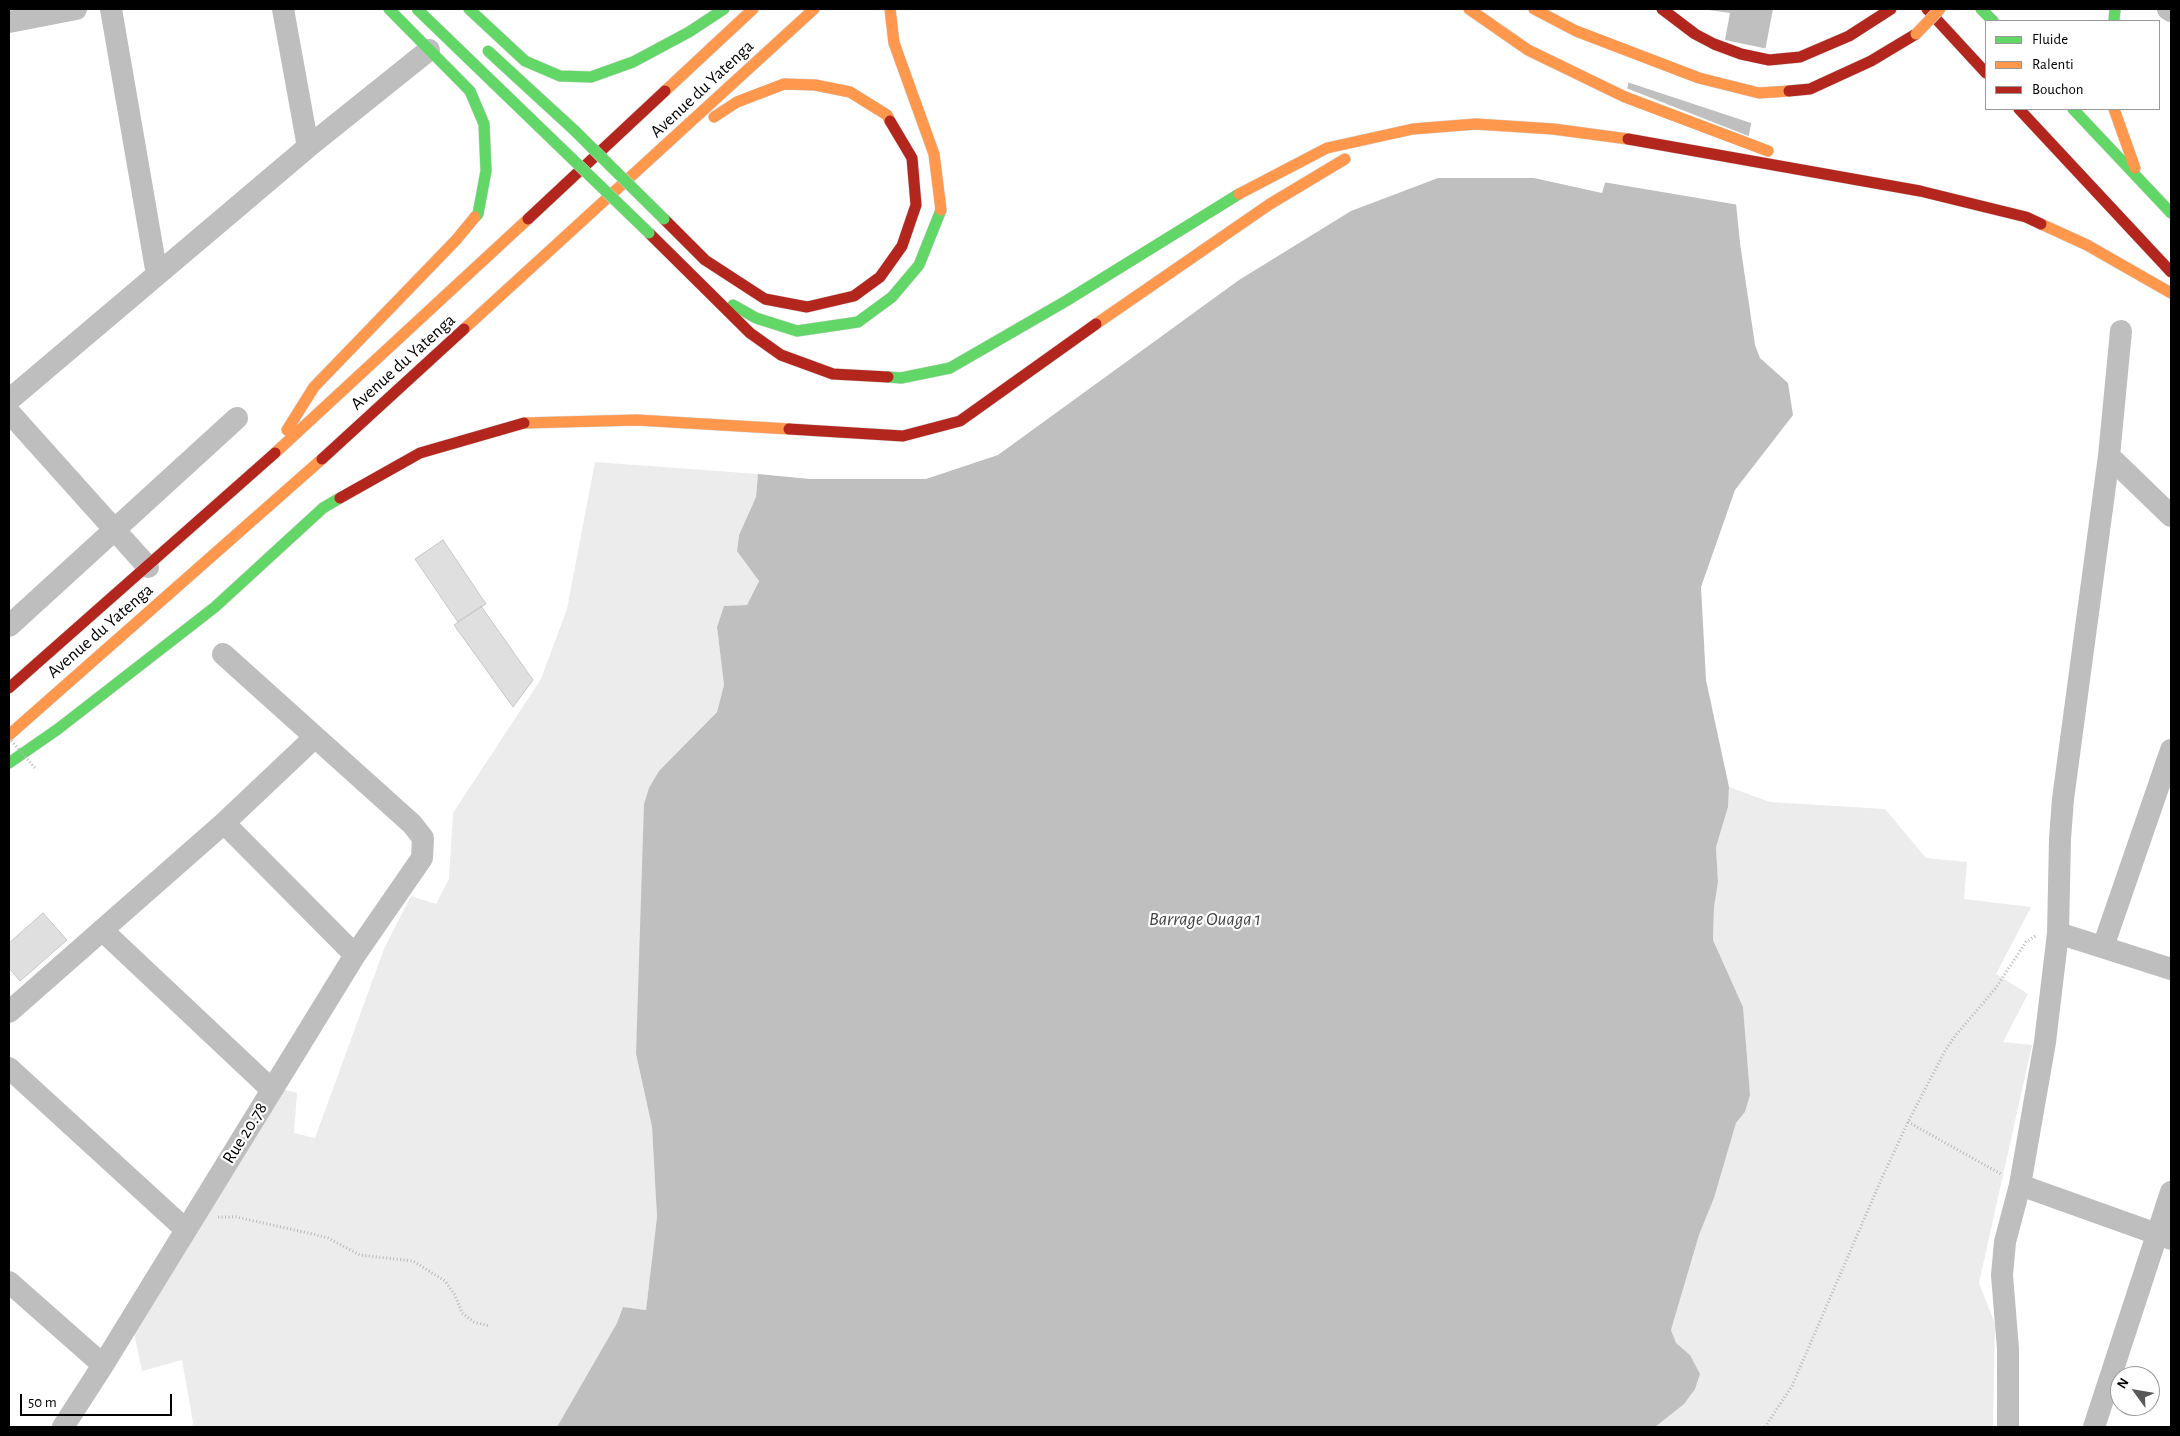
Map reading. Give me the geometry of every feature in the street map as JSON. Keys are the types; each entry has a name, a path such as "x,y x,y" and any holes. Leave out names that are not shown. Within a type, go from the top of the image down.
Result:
{"main road":[{"path":"266,462 314,387 456,240 478,214 486,170 484,124 470,91 389,9"},
{"path":"417,9 750,333 781,355 833,374 901,378 950,368 1066,301 1225,202 1326,148 1413,129 1476,124 1553,128 1615,137 1920,191 2026,217 2087,245 2171,293"},
{"path":"469,9 525,61 560,76 591,77 625,65 689,32 724,9"},
{"path":"689,32 713,9"},
{"name":"Avenue du Yatenga","path":"9,688 148,568 266,462 753,9"},
{"name":"Avenue du Yatenga","path":"9,736 284,494 814,9"},
{"path":"701,286 756,318 797,331 858,322 892,297 918,265 941,211 934,154 894,43 890,9"},
{"path":"1469,9 1528,50 1625,97 1832,175"},
{"path":"1534,9 1576,31 1628,52 1699,78 1759,93 1810,89 1872,62 1916,34 1940,9"},
{"path":"1662,9 1695,34 1714,44 1741,54 1769,60 1800,57 1808,54 1849,36 1891,9"},
{"path":"1927,9 1985,72"},
{"path":"1981,9 1992,20"},
{"path":"1995,9 2002,20"},
{"path":"479,42 574,130 705,260 765,299 807,307 854,296 880,277 902,246 916,205 912,158 887,115 850,92 815,85 784,84 737,102 647,163"},
{"path":"2020,110 2171,272"},
{"path":"2074,110 2171,213"},
{"path":"2114,110 2139,179"},
{"path":"9,763 58,729 215,607 323,508 420,453 518,423 637,420 903,436 960,421 1270,204 1334,164 1413,129"}],"street":[{"path":"9,22 76,9"},
{"path":"111,9 157,275"},
{"path":"282,9 308,147"},
{"path":"9,400 308,147 429,50"},
{"path":"2008,1427 2008,1349 2002,1275 2005,1242 2020,1185 2046,1042 2058,933 2060,839 2063,799 2109,456 2121,331"},
{"path":"9,412 148,568"},
{"path":"9,626 236,418"},
{"path":"2109,456 2171,516"},
{"path":"9,1012 224,823 315,737 223,654"},
{"name":"Rue 20.78","path":"63,1427 103,1366 190,1221 355,955 422,858 423,838 412,824 315,737"},
{"path":"2103,947 2171,750"},
{"path":"224,823 355,955"},
{"path":"102,930 272,1090"},
{"path":"2058,933 2171,969"},
{"path":"9,1068 190,1221"},
{"path":"2020,1185 2164,1237"},
{"path":"2094,1427 2164,1237 2171,1192"},
{"path":"9,1282 103,1366"}],"path":[{"path":"9,736 35,768"},
{"path":"1765,1427 1792,1386 1908,1122 1955,1036 1996,989 2026,942 2041,932 2058,933"},
{"path":"1908,1122 2020,1185"},
{"path":"190,1221 218,1217 236,1217 328,1238 360,1255 413,1261 445,1282 455,1295 462,1313 474,1322 490,1326"}],"shaded area":[{"path":"595,462 758,474 756,497 739,535 737,551 759,580 747,605 724,606 717,627 724,685 717,712 659,771 640,970 636,1054 652,1127 657,1217 646,1310 623,1307 617,1323 557,1427 192,1427 193,1422 182,1360 142,1371 132,1324 282,1089 297,1093 294,1133 315,1138 384,949 411,896 436,904 449,879 453,813 541,679 567,609"},
{"path":"1729,787 1770,802 1885,809 1926,858 1967,862 1964,899 2031,907 1996,974 2028,994 2003,1042 2032,1045 1979,1283 1995,1324 1993,1427 1655,1427 1690,1355 1676,1344 1671,1330 1699,1235 1714,1198 1736,1123 1745,1112 1750,1095 1743,1007 1713,940 1714,907 1718,882 1716,847 1728,807"}],"water":[{"name":"Barrage Ouaga 1","path":"1644,9 1773,9 1736,203 1755,345 1760,358 1788,383 1793,415 1735,490 1701,587 1706,680 1729,787 1728,807 1716,847 1718,882 1714,907 1713,940 1743,1007 1750,1095 1745,1112 1736,1123 1714,1198 1699,1235 1671,1330 1676,1343 1690,1355 1700,1374 1695,1389 1684,1404 1655,1427 557,1427 617,1323 623,1307 646,1310 657,1217 652,1127 636,1054 644,804 649,788 659,771 717,712 724,685 717,627 724,606 747,605 759,581 737,551 739,535 756,497 758,474 810,479 926,479 998,455 1239,280 1351,211 1438,178 1534,178 1602,193 1613,156"}],"pier":[{"path":"1641,9 1702,9 1730,13 1725,40 1768,49 1754,124 1627,82"},
{"path":"1626,88 1751,137 1739,205 1603,182"}],"building":[{"path":"443,540 486,604 458,622 415,559"},
{"path":"481,606 533,680 513,707 454,625"},
{"path":"43,913 67,940 20,981 9,968 9,943"}],"traffic: fast":[{"path":"389,9 470,91 484,124 486,171 478,214 475,217"},
{"path":"417,9 649,233"},
{"path":"469,9 525,61 560,76 591,77 633,62 689,32 724,9"},
{"path":"1981,9 1992,20"},
{"path":"2114,20 2115,9"},
{"path":"488,51 574,130 664,219"},
{"path":"2074,110 2171,213"},
{"path":"888,377 901,378 950,368 1066,301 1239,194"},
{"path":"733,305 756,318 797,331 858,322 892,297 919,265 941,210"},
{"path":"9,763 58,729 215,607 323,508 340,498"}],"traffic: slow":[{"path":"665,91 753,9"},
{"path":"464,329 814,9"},
{"path":"890,9 894,43 934,154 941,210"},
{"path":"1469,9 1528,50 1625,97 1768,151"},
{"path":"1534,9 1576,31 1699,78 1759,93 1789,91"},
{"path":"1916,34 1940,9"},
{"path":"714,117 737,102 784,84 815,85 850,92 887,115 890,121"},
{"path":"2114,110 2135,168"},
{"path":"1239,194 1327,148 1413,129 1476,124 1553,129 1628,139"},
{"path":"1096,324 1270,204 1345,159"},
{"path":"287,430 314,387 456,240 475,217"},
{"path":"275,453 528,219"},
{"path":"2041,224 2087,245 2171,293"},
{"path":"524,423 637,420 789,429"},
{"path":"9,735 322,459"}],"traffic: jam":[{"path":"1662,9 1695,34 1714,44 1741,54 1769,60 1800,57 1849,36 1891,9"},
{"path":"1927,9 1985,72"},
{"path":"1789,91 1810,89 1871,61 1916,34"},
{"path":"528,219 665,91"},
{"path":"2020,110 2171,272"},
{"path":"664,219 705,260 765,299 807,307 854,296 880,277 902,246 916,205 912,158 890,121"},
{"path":"1628,139 1920,191 2026,217 2041,224"},
{"path":"649,233 750,333 781,355 833,374 888,377"},
{"path":"789,429 903,436 960,421 1096,324"},
{"path":"322,459 464,329"},
{"path":"340,498 420,453 524,423"},
{"path":"9,688 275,453"}]}
